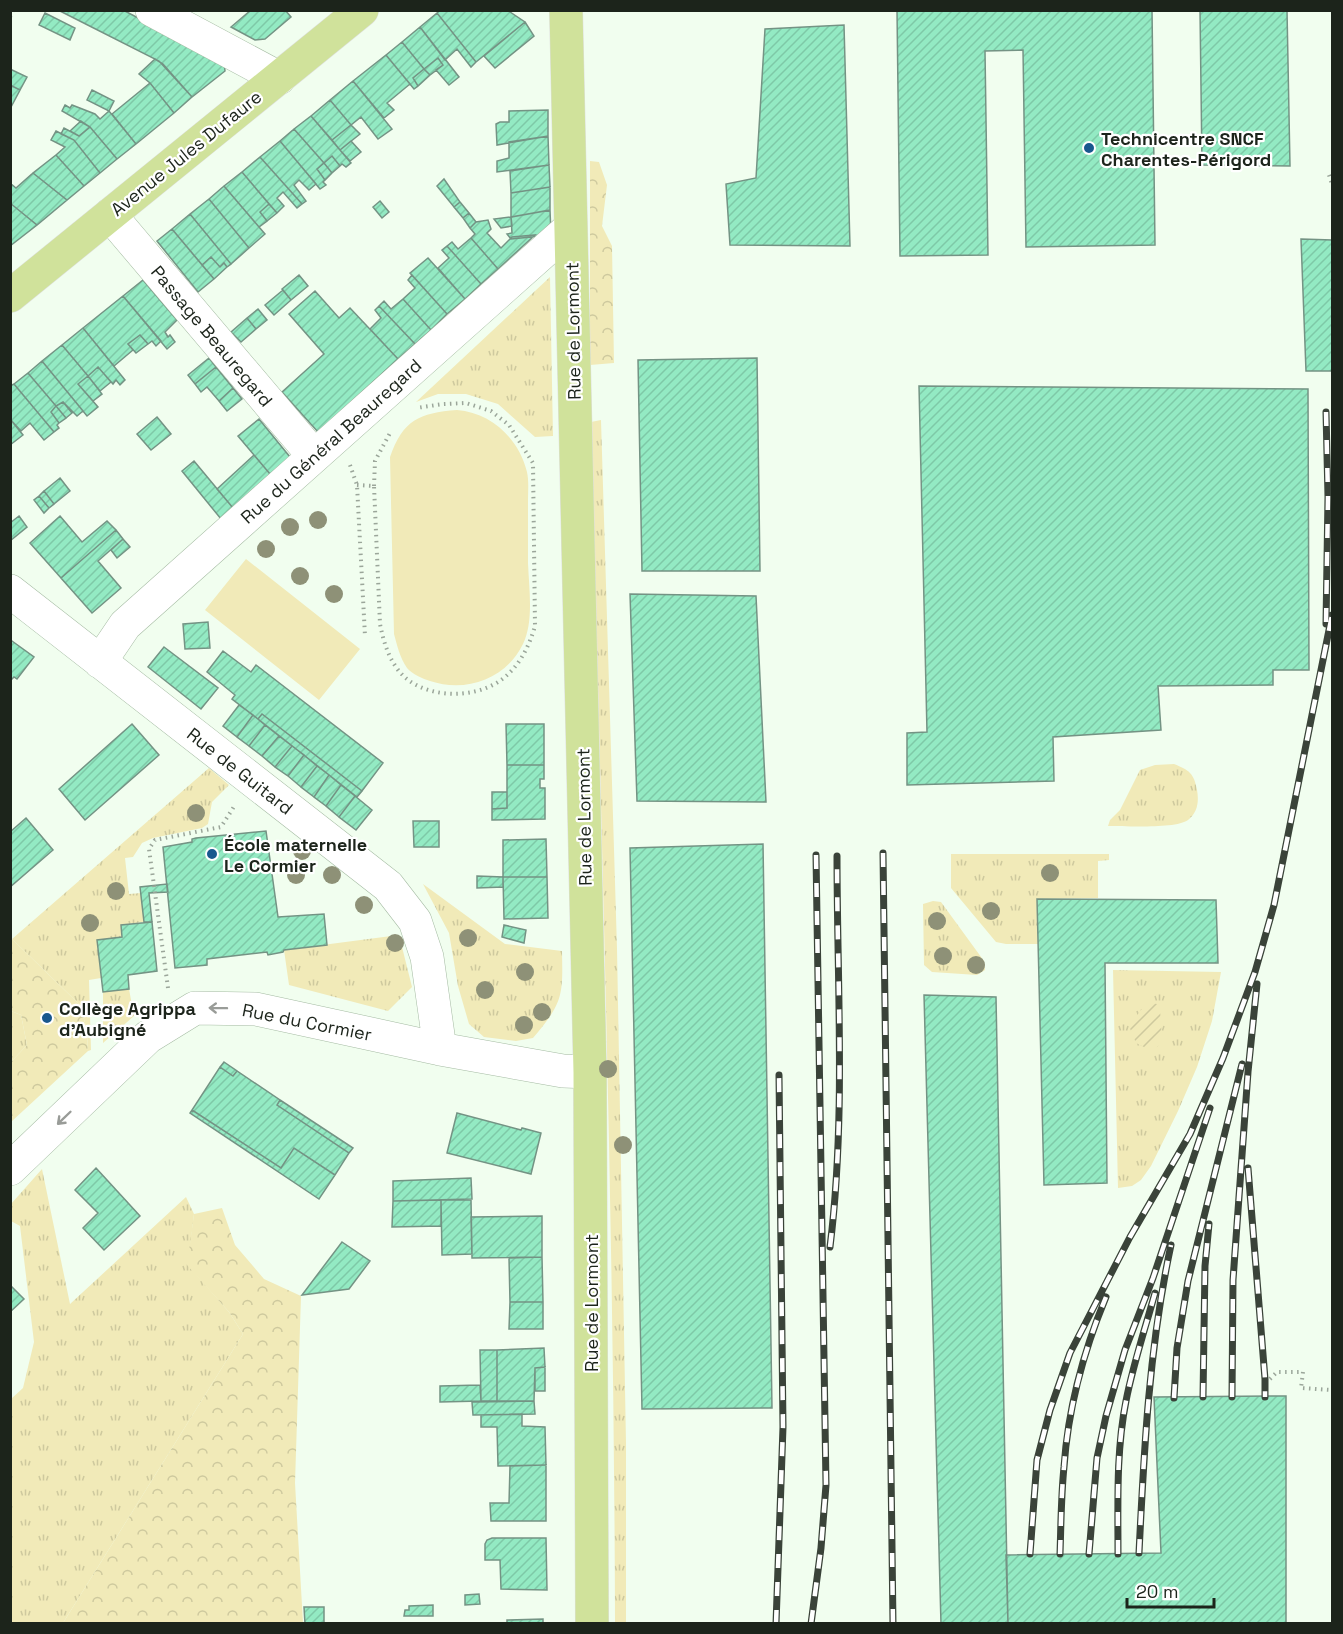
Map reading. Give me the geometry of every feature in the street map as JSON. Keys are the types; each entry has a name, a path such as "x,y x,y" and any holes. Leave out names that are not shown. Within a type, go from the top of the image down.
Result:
{"main road":[{"name":"Avenue Jules Dufaure","path":"14,288 110,215 362,10"},
{"name":"Rue de Lormont","path":"561,14 570,228 590,1072 592,1623"}],"street":[{"path":"152,10 279,78"},
{"name":"Passage Beauregard","path":"110,215 322,449"},
{"name":"Rue du Général Beauregard","path":"100,662 125,625 570,228"},
{"name":"Rue de Guitard","path":"10,591 388,886 415,921 427,957 440,1049"},
{"name":"Rue du Cormier","path":"10,1169 148,1037 195,1008 256,1009 440,1049 563,1071 590,1072"}],"path":[{"path":"10,17 13,10"},
{"path":"1329,175 1332,184"},
{"path":"392,431 375,461 374,486 380,624 384,644 397,668 415,685 439,693 470,692 490,687 503,679 520,661 529,646 535,627 533,463 508,425 491,411 466,403 420,406 411,412"},
{"path":"322,449 351,466 357,485 366,636"},
{"path":"357,485 374,486"},
{"path":"185,1014 169,990 149,849 155,840 221,827 236,803"},
{"path":"1270,1379 1277,1372 1303,1372 1301,1388 1332,1390"}],"green space":[{"path":"590,161 599,162 607,185 602,226 612,246 614,363 590,365"},
{"path":"550,277 553,436 535,437 498,404 466,394 438,394 416,402"},
{"path":"457,410 482,416 492,422 511,439 523,460 528,482 530,605 529,625 523,644 516,656 496,674 484,680 457,685 430,681 409,670 401,656 394,634 390,457 401,434 414,421 432,413"},
{"path":"601,420 617,948 626,1443 626,1624 615,1623 610,1173 591,422"},
{"path":"246,559 360,649 319,700 205,610"},
{"path":"1174,764 1187,770 1197,790 1196,810 1188,820 1173,825 1108,826 1110,820 1120,810 1140,770 1155,765"},
{"path":"209,768 229,785 212,802 208,824 202,828 153,838 142,843 133,857 125,858 129,894 141,893 144,922 121,925 122,937 97,940 101,978 89,980 91,1050 88,1051 87,1030 80,1005 12,939"},
{"path":"951,854 1109,854 1109,860 1098,861 1098,898 1037,899 1038,944 1006,944 996,942 951,888"},
{"path":"423,884 505,944 562,951 561,989 556,1007 533,1038 516,1041 484,1037 469,1024 458,986 449,933"},
{"path":"933,901 941,902 984,961 985,970 977,975 932,972 924,965 923,904"},
{"path":"399,935 412,987 388,1011 289,985 284,950"},
{"name":"Collège Agrippa d'Aubigné","path":"11,938 80,1005 87,1030 88,1051 11,1122 11,1062 27,1045 21,1015 11,1011"},
{"path":"1113,970 1221,972 1212,1021 1197,1067 1178,1111 1151,1166 1141,1180 1132,1186 1118,1188"},
{"path":"129,989 134,1016 103,1043 103,992"},
{"path":"1152,1003 1157,1004 1160,1009 1162,1040 1157,1047 1146,1048 1136,1043 1129,1026 1141,1010"},
{"path":"11,1011 21,1015 27,1045 11,1062"},
{"path":"42,1169 70,1304 186,1197 194,1214 188,1265 229,1312 243,1334 63,1623 11,1623 11,1399 23,1388 34,1342 20,1226 11,1221 11,1204"},
{"path":"222,1208 235,1245 264,1279 301,1296 295,1483 303,1623 63,1623 243,1334 229,1312 187,1265 194,1214"}],"building":[{"path":"58,10 123,10 224,63 225,71 192,97 159,61"},
{"path":"251,10 285,10 291,17 265,39 255,40 231,27"},
{"path":"440,10 507,10 525,22 476,62 437,13"},
{"name":"Technicentre SNCF Charentes-Périgord","path":"897,10 1152,10 1155,245 1026,247 1023,50 985,51 988,255 900,256"},
{"path":"1200,10 1287,10 1290,166 1202,165"},
{"path":"45,13 75,28 70,40 39,25"},
{"path":"437,13 476,62 471,67 457,49 445,60 420,27"},
{"path":"525,22 534,36 495,68 484,56"},
{"path":"844,25 850,246 730,245 726,184 756,178 765,29"},
{"path":"420,27 459,77 449,85 436,70 443,65 438,58 424,69 402,42"},
{"path":"402,42 424,69 413,78 418,86 414,89 386,55"},
{"path":"386,55 410,84 387,103 394,110 384,118 353,81"},
{"path":"438,58 443,65 430,75 424,69"},
{"path":"155,59 163,64 192,97 174,113 150,83 139,74"},
{"path":"10,69 27,77 20,90 10,85"},
{"path":"424,69 430,75 418,86 413,78"},
{"path":"353,81 392,129 378,139 361,117 351,125 330,100"},
{"path":"150,83 174,113 136,144 112,114"},
{"path":"10,85 20,90 10,109"},
{"path":"92,90 114,101 109,111 87,100"},
{"path":"330,100 351,125 332,140 311,116"},
{"path":"65,105 70,108 72,105 95,114 100,119 109,111 136,144 117,159 90,127 62,111"},
{"path":"548,110 548,136 497,145 496,124 509,122 509,111"},
{"path":"311,116 351,163 346,167 342,164 340,166 332,156 324,163 294,129"},
{"path":"81,121 90,127 79,136 70,131"},
{"path":"351,125 360,134 340,150 332,140"},
{"path":"90,127 117,159 100,173 74,140 61,134 64,128 79,136"},
{"path":"294,129 324,163 317,169 326,185 320,189 280,141"},
{"path":"56,131 74,140 100,173 84,186 56,155 65,147 51,140"},
{"path":"548,136 549,165 497,172 497,161 509,158 509,142"},
{"path":"280,141 316,184 309,190 299,180 294,185 306,201 302,204 260,157"},
{"path":"351,141 361,152 350,161 340,150"},
{"path":"56,155 84,186 67,200 33,173"},
{"path":"332,156 340,166 332,173 324,163"},
{"path":"260,157 302,204 297,208 283,192 277,198 284,206 277,213 242,172"},
{"path":"324,163 332,173 325,180 317,169"},
{"path":"549,165 550,187 511,193 510,171"},
{"path":"242,172 269,204 260,212 267,221 259,227 224,186"},
{"path":"33,173 67,200 37,225 10,203 10,183 16,188"},
{"path":"444,179 460,202 454,207 437,186"},
{"path":"224,186 265,234 249,248 209,199"},
{"path":"550,187 550,210 511,217 511,193"},
{"path":"209,199 249,248 231,264 190,214"},
{"path":"380,201 389,212 382,218 373,207"},
{"path":"460,202 469,213 463,218 454,207"},
{"path":"10,203 37,225 10,246"},
{"path":"269,204 277,213 267,221 260,212"},
{"path":"550,210 551,235 511,239 507,234 512,233 511,217"},
{"path":"469,213 476,222 470,228 463,218"},
{"path":"190,214 231,264 227,267 224,263 220,267 211,257 202,265 172,229"},
{"path":"511,217 512,226 501,228 494,219"},
{"path":"488,220 491,229 487,233 501,248 512,237 535,235 498,269 471,238 475,234 470,228 476,222"},
{"path":"172,229 214,279 198,292 157,241"},
{"path":"471,238 498,269 481,284 447,246 452,242 458,249"},
{"path":"1301,239 1332,240 1332,371 1306,371"},
{"path":"447,246 481,284 465,299 438,268 449,258 442,250"},
{"path":"211,257 220,267 224,263 227,267 214,279 202,265"},
{"path":"428,258 465,299 447,314 410,273"},
{"path":"299,275 308,286 291,300 282,289"},
{"path":"412,275 447,314 431,330 403,299 415,288 408,280"},
{"path":"143,280 177,320 165,332 175,342 167,349 123,296"},
{"path":"283,290 291,300 274,315 265,305"},
{"path":"315,291 339,318 350,308 398,359 318,432 282,392 324,354 289,314"},
{"path":"123,296 161,341 156,346 152,341 148,344 140,335 128,344 133,350 114,366 83,328"},
{"path":"403,299 431,330 415,344 379,306 384,301 391,309"},
{"path":"379,306 415,344 398,359 370,329 381,318 375,310"},
{"path":"258,309 267,320 256,329 247,318"},
{"path":"247,318 256,329 241,342 231,332"},
{"path":"83,328 125,380 120,385 116,380 113,384 98,367 88,376 62,345"},
{"path":"140,335 148,344 136,353 128,344"},
{"path":"62,345 88,376 78,384 98,407 87,416 42,361"},
{"path":"209,358 216,367 195,384 188,375"},
{"path":"757,358 760,571 642,571 638,360"},
{"path":"42,361 83,411 77,416 63,402 56,406 28,373"},
{"path":"98,367 111,382 100,391 88,376"},
{"path":"216,367 233,388 219,401 207,387 201,392 195,384"},
{"path":"28,373 56,406 51,412 59,423 57,425 59,428 54,432 14,384"},
{"path":"88,376 102,394 93,401 78,384"},
{"path":"14,384 54,432 44,440 30,423 21,431 10,419 10,386"},
{"path":"919,386 1308,389 1309,670 1273,670 1273,685 1158,686 1161,730 1053,737 1054,781 907,785 907,733 927,732"},
{"path":"233,388 242,399 227,411 219,401"},
{"path":"63,402 72,413 66,418 56,406"},
{"path":"56,406 66,418 59,423 51,412"},
{"path":"157,417 171,434 151,450 137,434"},
{"path":"10,419 23,435 10,445"},
{"path":"259,419 290,457 270,474 238,436"},
{"path":"254,455 270,474 233,508 217,489"},
{"path":"194,461 233,508 221,519 182,471"},
{"path":"60,478 70,491 54,504 44,491"},
{"path":"44,491 54,504 49,508 39,496"},
{"path":"39,496 49,508 44,513 34,500"},
{"path":"19,516 27,527 10,541 10,523"},
{"path":"60,516 82,542 107,521 116,530 61,578 30,543"},
{"path":"116,530 123,539 98,561 121,588 92,613 61,578"},
{"path":"123,539 130,547 117,558 111,550"},
{"path":"630,594 756,596 766,802 637,801"},
{"path":"208,622 210,648 185,649 183,624"},
{"path":"12,641 34,657 17,679 14,677 10,681 10,643"},
{"path":"164,647 218,688 201,709 148,667"},
{"path":"223,651 251,672 256,665 383,763 362,791 262,714 258,719 232,699 235,695 207,672"},
{"path":"239,705 253,715 237,737 223,726"},
{"path":"262,714 362,791 357,797 258,719"},
{"path":"253,715 265,725 249,746 237,737"},
{"path":"132,724 159,755 85,820 59,789"},
{"path":"506,724 544,724 544,765 507,765"},
{"path":"265,725 279,736 262,756 249,746"},
{"path":"279,736 292,746 275,767 262,756"},
{"path":"292,746 304,755 288,776 275,767"},
{"path":"304,755 317,766 301,787 288,776"},
{"path":"507,765 544,765 544,779 540,779 540,788 545,788 545,819 492,820 492,809 507,808"},
{"path":"317,766 329,775 314,797 301,787"},
{"path":"329,775 341,785 326,806 314,797"},
{"path":"341,785 355,796 339,817 326,806"},
{"path":"492,792 507,792 507,808 492,809"},
{"path":"355,796 372,810 356,830 339,817"},
{"path":"26,818 53,850 10,887 10,832"},
{"path":"413,821 439,821 439,847 414,847"},
{"path":"266,831 278,917 324,914 327,945 284,950 268,955 267,952 207,959 207,965 175,968 163,847 192,842 192,839 196,838"},
{"path":"546,839 547,877 503,877 503,840"},
{"path":"763,844 772,1408 642,1409 630,848"},
{"path":"477,876 503,877 503,887 477,888"},
{"path":"503,877 547,877 548,918 504,919"},
{"path":"167,884 168,892 149,893 152,922 144,922 140,887"},
{"path":"1037,899 1216,900 1218,963 1105,963 1107,1183 1044,1185"},
{"path":"152,922 157,971 128,975 129,989 103,992 97,940 122,937 121,925"},
{"path":"504,925 526,930 524,943 502,937"},
{"path":"924,995 996,997 1008,1624 941,1624"},
{"path":"224,1062 237,1071 233,1076 220,1067"},
{"path":"220,1067 233,1076 237,1071 280,1100 277,1105 349,1153 335,1175 294,1148 281,1168 192,1110"},
{"path":"280,1100 353,1148 349,1153 277,1105"},
{"path":"192,1110 281,1168 294,1148 335,1175 319,1199 190,1113"},
{"path":"457,1113 541,1133 531,1174 447,1153"},
{"path":"96,1168 140,1216 104,1250 83,1228 98,1213 75,1190"},
{"path":"471,1178 472,1199 393,1201 393,1181"},
{"path":"441,1200 441,1226 392,1227 393,1201"},
{"path":"441,1200 471,1200 472,1254 442,1255"},
{"path":"542,1216 542,1257 472,1258 471,1217"},
{"path":"342,1242 370,1261 349,1289 302,1295"},
{"path":"542,1257 543,1302 510,1302 509,1258"},
{"path":"10,1285 24,1299 10,1312"},
{"path":"510,1302 543,1302 543,1329 509,1329"},
{"path":"544,1348 545,1367 535,1368 534,1401 497,1401 497,1350"},
{"path":"480,1350 497,1350 497,1401 481,1401"},
{"path":"545,1367 545,1391 535,1391 535,1368"},
{"path":"480,1385 481,1401 440,1402 440,1386"},
{"path":"1286,1396 1286,1624 1008,1624 1006,1555 1161,1553 1154,1397"},
{"path":"534,1401 535,1414 473,1415 472,1402"},
{"path":"522,1414 522,1426 545,1427 546,1465 498,1466 497,1427 481,1427 481,1415"},
{"path":"546,1465 546,1521 491,1521 490,1503 509,1503 510,1466"},
{"path":"492,1538 546,1538 547,1590 501,1589 500,1560 485,1560 485,1544"},
{"path":"479,1594 480,1604 465,1605 465,1595"},
{"path":"433,1605 433,1616 404,1616 409,1606"},
{"path":"304,1607 324,1607 324,1624 305,1624"},
{"path":"543,1619 543,1624 507,1624 507,1620"}],"railway":[{"path":"1326,412 1328,497 1326,624"},
{"path":"1030,1554 1037,1460 1050,1410 1070,1353 1130,1237 1190,1134 1223,1058 1255,972 1274,905 1332,615"},
{"path":"883,853 893,1624"},
{"path":"811,1624 826,1485 816,855"},
{"path":"830,1247 838,1149 840,1052 837,856"},
{"path":"1232,1397 1233,1280 1248,1072 1257,984"},
{"path":"1174,1398 1177,1348 1188,1281 1242,1064"},
{"path":"776,1624 783,1427 779,1075"},
{"path":"1089,1554 1097,1458 1106,1416 1125,1350 1153,1278 1210,1108"},
{"path":"1248,1168 1265,1397"},
{"path":"1203,1397 1205,1266 1209,1224"},
{"path":"1139,1553 1153,1360 1157,1322 1171,1245"},
{"path":"1118,1554 1118,1477 1123,1420 1132,1374 1155,1293"},
{"path":"1060,1554 1063,1478 1069,1423 1084,1359 1106,1297"}],"place":[{"name":"Technicentre SNCF Charentes-Périgord","path":"1089,148"},
{"name":"École maternelle Le Cormier","path":"212,854"},
{"name":"Collège Agrippa d'Aubigné","path":"47,1018"}]}
